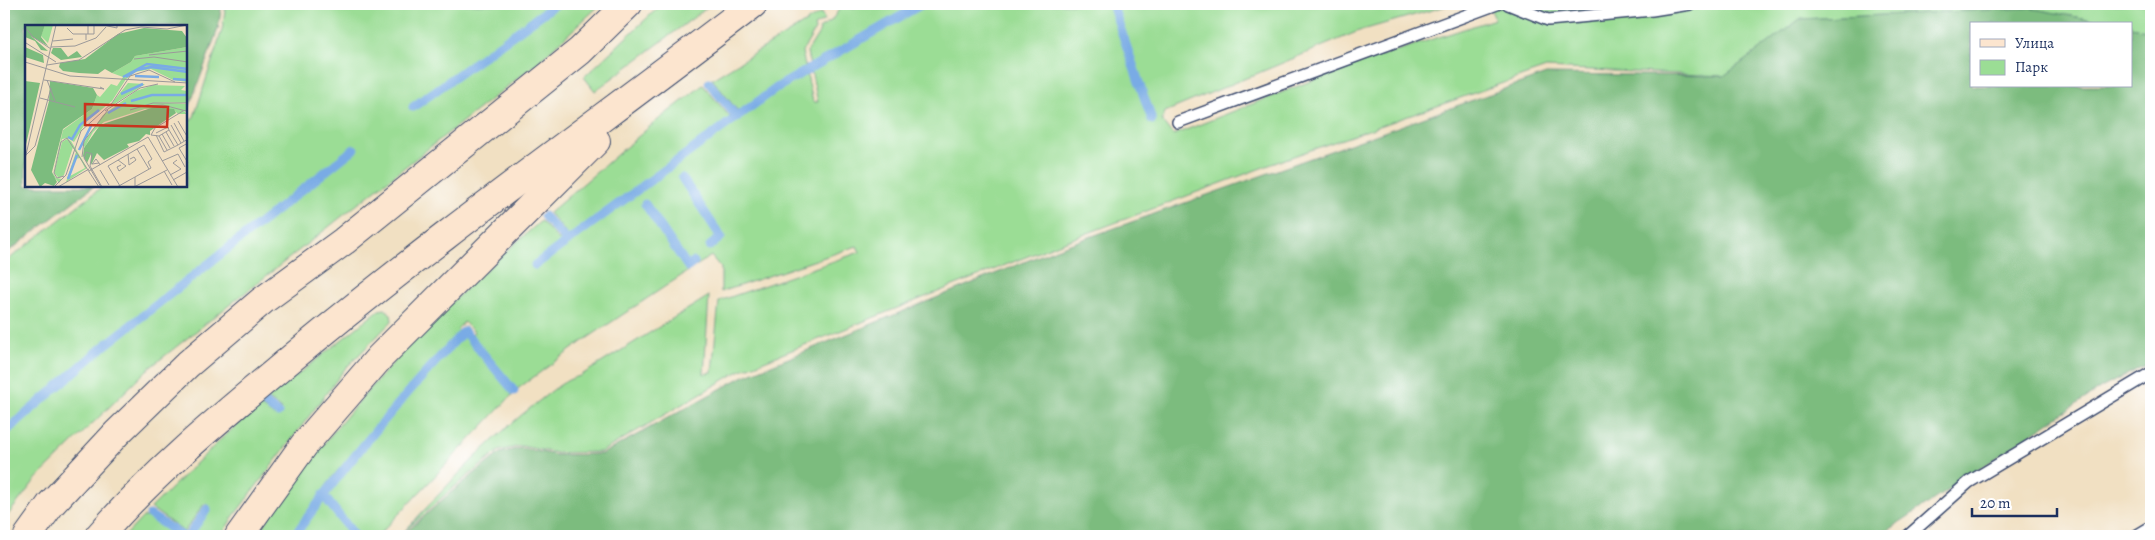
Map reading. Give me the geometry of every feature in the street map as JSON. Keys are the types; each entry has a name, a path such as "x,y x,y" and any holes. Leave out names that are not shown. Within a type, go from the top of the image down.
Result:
{"main road":[{"path":"28,536 51,504 104,447 188,364 262,301 344,241 580,51 628,4"},
{"path":"99,536 122,510 217,421 363,299 753,4"},
{"path":"239,536 304,445 380,357 668,69"}],"lane":[{"path":"1178,122 1497,4"},
{"path":"1508,4 1548,20 1652,10 1690,4"},
{"path":"1908,536 1969,482 2151,373"},
{"path":"2136,536 2151,527"}],"green space":[{"path":"4,4 222,4 218,29 188,111 188,25 25,25 25,188 91,188 4,255"},
{"path":"226,4 601,4 537,63 148,369 36,479 4,520 4,263 100,188 188,188 188,122 194,117 222,30"},
{"path":"662,4 712,4 595,91 584,77"},
{"path":"843,4 848,4 853,9 860,4 1453,4 1359,31 1165,112 1162,121 1173,135 1349,66 1495,19 1488,4 2151,4 2151,31 2132,27 2132,22 2102,22 2029,8 1801,19 1724,76 1546,68 1288,158 1056,245 739,371 601,452 556,453 521,446 499,451 448,492 400,536 484,449 520,416 554,389 580,376 709,296 704,374 712,372 719,301 860,252 857,246 721,292 721,268 711,256 583,341 516,390 471,335 474,332 464,322 457,329 459,331 334,475 291,536 256,536 319,450 353,409 388,369 462,292 541,221 559,240 567,234 549,213 654,123 703,85 730,117 738,111 712,79 821,13 825,20 814,26 815,30 802,52 813,102 818,102 807,52 820,31 819,29 831,21"},
{"path":"2029,8 2103,22 1970,22 1970,88 2132,88 2132,27 2151,31 2151,362 2101,388 1879,536 402,536 449,494 500,453 521,448 556,455 602,454 742,377 1056,249 1546,74 1724,76 1800,19"},
{"path":"385,309 391,314 392,321 344,370 233,517 221,536 189,536 209,508 205,503 184,532 151,508 221,439 259,406 275,416 282,409 267,399 379,310"},
{"path":"462,334 468,338 513,394 378,536 358,536 325,495 337,478"},
{"path":"323,499 353,536 297,536"},
{"path":"143,517 148,517 176,536 125,536"}],"waterway":[{"path":"413,107 556,4"},
{"path":"535,265 778,87 922,4"},
{"path":"1112,4 1152,120"},
{"path":"709,83 736,116"},
{"path":"4,433 103,347 354,149"},
{"path":"682,178 721,237 710,246"},
{"path":"645,204 688,267 694,262"},
{"path":"544,216 567,241"},
{"path":"294,536 376,430 464,331 514,391"},
{"path":"262,402 278,413"},
{"path":"323,495 355,536"},
{"path":"188,536 207,509"},
{"path":"150,515 182,536"}]}
